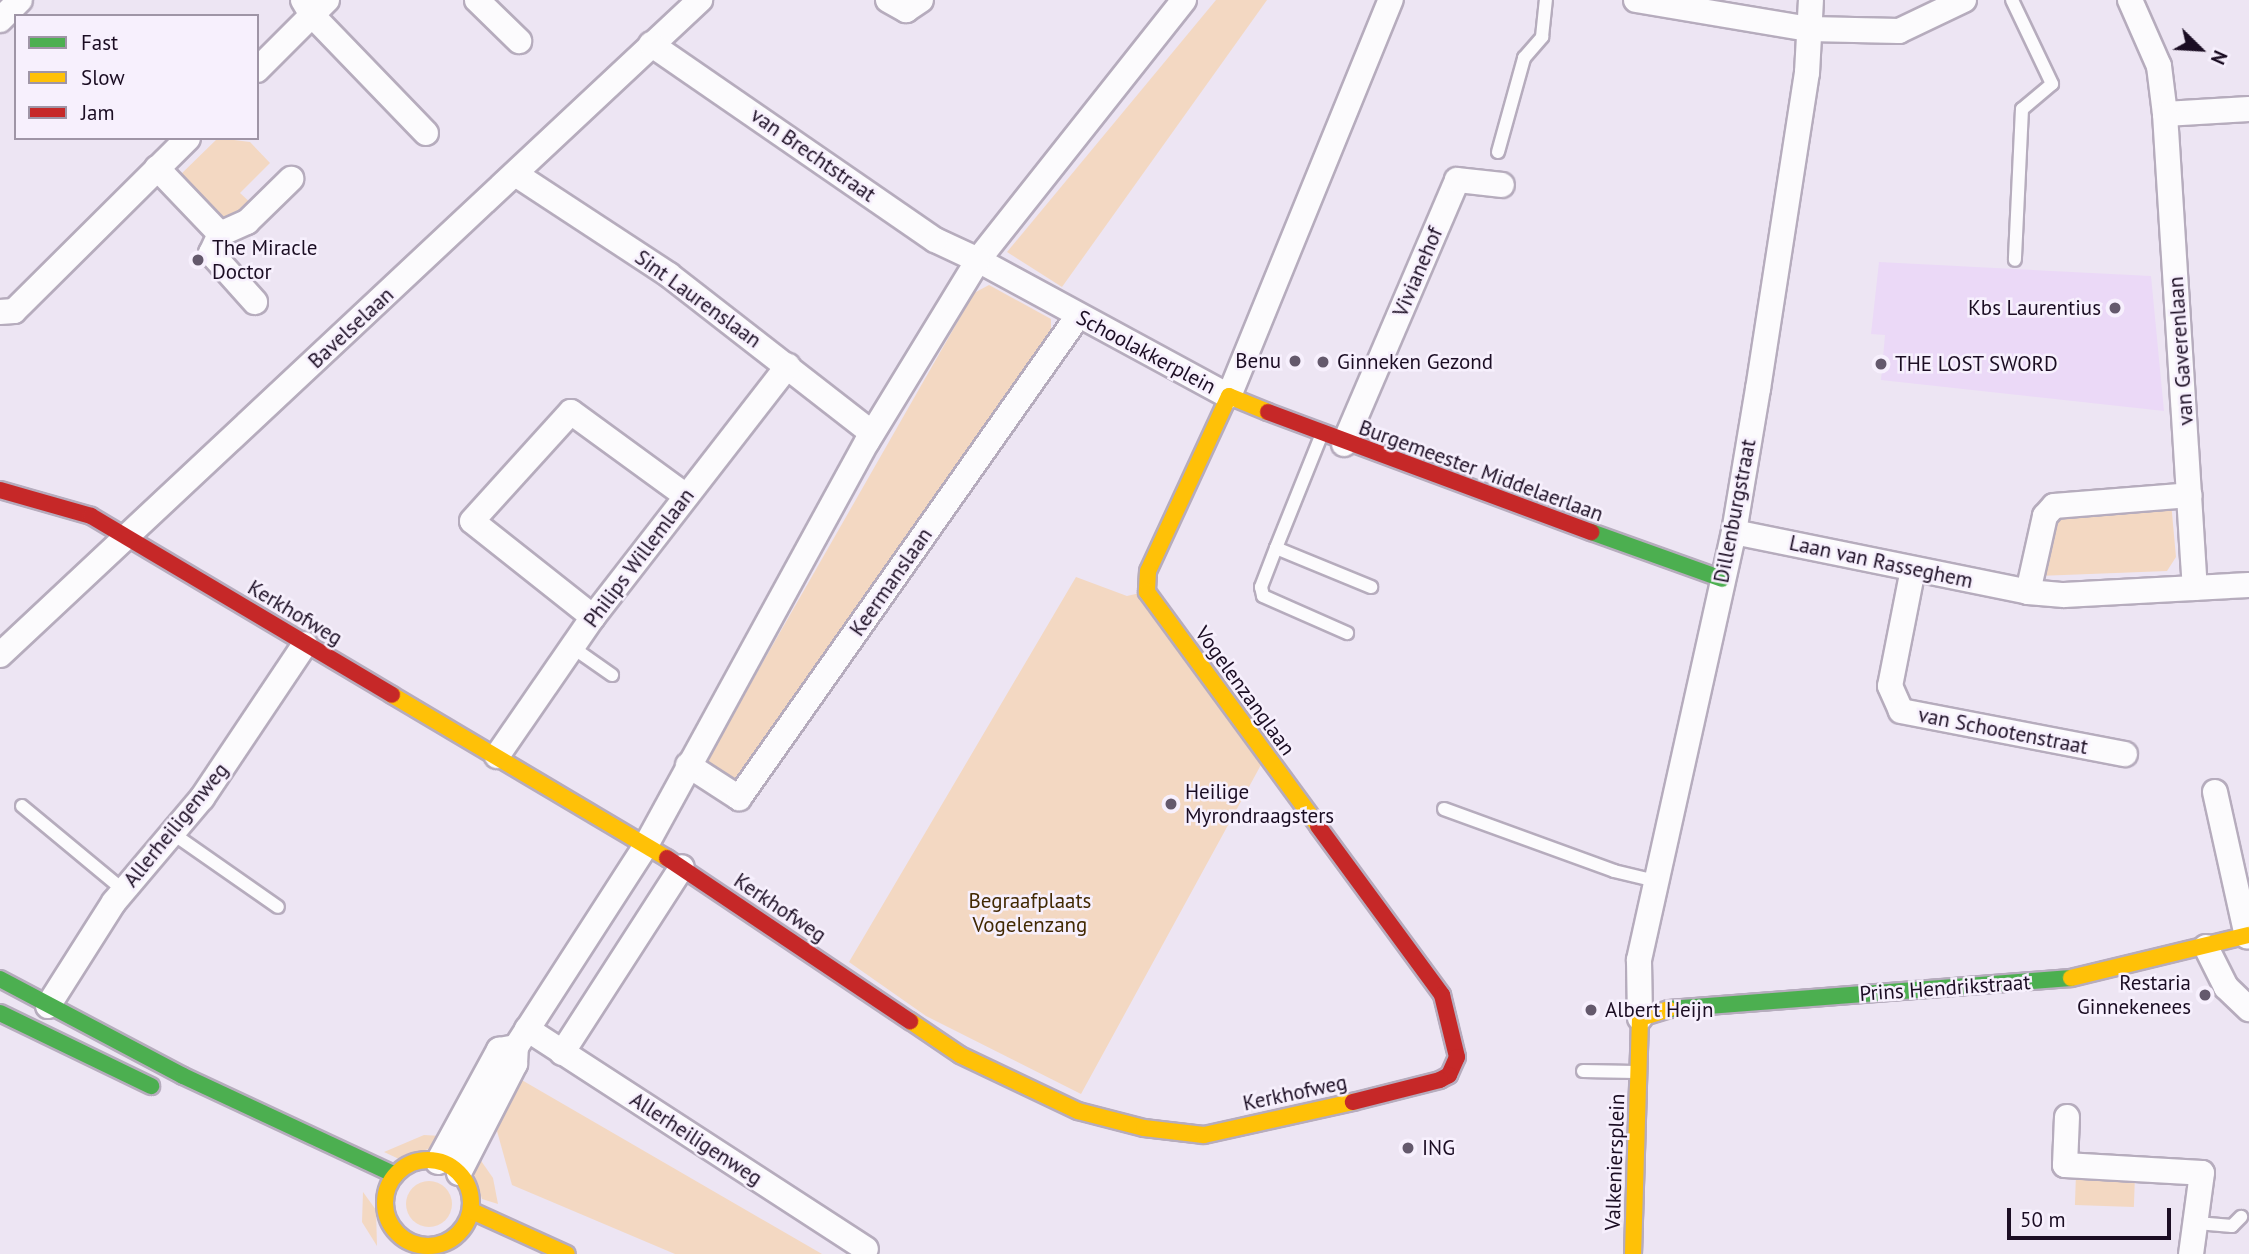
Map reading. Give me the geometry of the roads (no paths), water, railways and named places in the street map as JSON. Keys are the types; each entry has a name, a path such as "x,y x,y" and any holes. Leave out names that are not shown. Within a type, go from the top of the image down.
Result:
{"street":[{"path":"0,20 20,0"},
{"path":"477,0 519,41"},
{"name":"Bavelselaan","path":"0,655 125,536 517,176 651,44 700,0"},
{"path":"888,0 906,10 921,0"},
{"path":"449,1167 515,1064 521,1038 645,847 872,433 978,260 1185,0"},
{"name":"Schoolakkerplein","path":"978,260 1229,396 1391,0"},
{"path":"1636,0 1810,29 1899,31 1964,0"},
{"name":"Dillenburgstraat","path":"1640,1018 1639,960 1734,532 1807,73 1811,0"},
{"name":"van Gaverenlaan","path":"2130,0 2159,65 2165,114 2195,588"},
{"path":"259,67 314,5 426,133"},
{"name":"van Brechtstraat","path":"651,44 935,240 978,260"},
{"path":"2165,114 2249,109"},
{"path":"0,312 14,311 186,140"},
{"path":"157,168 220,234"},
{"name":"Sint Laurenslaan","path":"517,176 669,275 872,433"},
{"path":"256,302 211,253 220,234 247,222 290,179"},
{"name":"Vivianehof","path":"1344,444 1457,180 1502,185"},
{"name":"Keermanslaan","path":"688,765 740,797 1078,316"},
{"name":"Philips Willemlaan","path":"497,755 593,617 685,495 788,366"},
{"name":"Burgemeester Middelaerlaan","path":"1229,396 1344,444 1722,579"},
{"name":"Vogelenzanglaan","path":"1229,396 1148,571 1147,592 1442,995 1457,1057 1454,1067"},
{"path":"593,617 472,521 571,412 685,495"},
{"name":"Kerkhofweg","path":"0,490 91,516 682,867 960,1055 1078,1111 1144,1128 1204,1135 1440,1080 1454,1067"},
{"path":"2028,592 2045,516 2054,506 2190,495"},
{"name":"Laan van Rasseghem","path":"1734,532 2028,592 2064,595 2249,585"},
{"name":"van Schootenstraat","path":"1913,569 1890,686 1901,711 2125,754"},
{"name":"Allerheiligenweg","path":"48,1006 123,890 172,833 231,757 305,644"},
{"name":"Prins Hendrikstraat","path":"1640,1018 1668,1009 2089,977 2248,935 2215,792"},
{"path":"562,1053 682,867"},
{"path":"2206,947 2226,986 2249,1009"},
{"path":"0,979 183,1076 395,1175"},
{"path":"0,1013 161,1090"},
{"name":"Valkeniersplein","path":"1633,1254 1640,1018"},
{"name":"Allerheiligenweg","path":"521,1038 562,1053 866,1249"},
{"name":"Valkeniersplein","path":"1639,1072 1654,1102 1654,1130"},
{"path":"2067,1117 2065,1165 2202,1172 2191,1254"},
{"path":"410,1164 449,1167 471,1192 472,1211 468,1233 448,1243 408,1249 388,1222 386,1197 395,1175 410,1164"},
{"path":"367,1187 386,1197"},
{"path":"472,1211 567,1254"},
{"path":"385,1251 396,1233"}],"lane":[{"path":"1498,152 1524,58 1542,37 1546,0"},
{"path":"2012,0 2052,84 2022,109 2015,260"},
{"path":"1321,435 1261,587 1263,596 1347,633"},
{"path":"1276,548 1371,587"},
{"path":"572,647 612,675"},
{"path":"22,806 123,890"},
{"path":"1444,809 1614,870 1656,880"},
{"path":"172,833 278,907"},
{"name":"Valkeniersplein","path":"1583,1071 1639,1072"},
{"path":"2197,1223 2231,1226 2241,1217"}],"place":[{"name":"The Miracle Doctor","path":"198,260"},
{"name":"Kbs Laurentius","path":"2115,308"},
{"name":"Benu","path":"1295,361"},
{"name":"Ginneken Gezond","path":"1323,362"},
{"name":"THE LOST SWORD","path":"1881,364"},
{"name":"Heilige Myrondraagsters","path":"1171,804"},
{"name":"Restaria Ginnekenees","path":"2205,995"},
{"name":"Albert Heijn","path":"1591,1010"},
{"name":"ING","path":"1408,1148"}],"park label":[{"name":"Begraafplaats Vogelenzang","path":"1030,913"}]}
